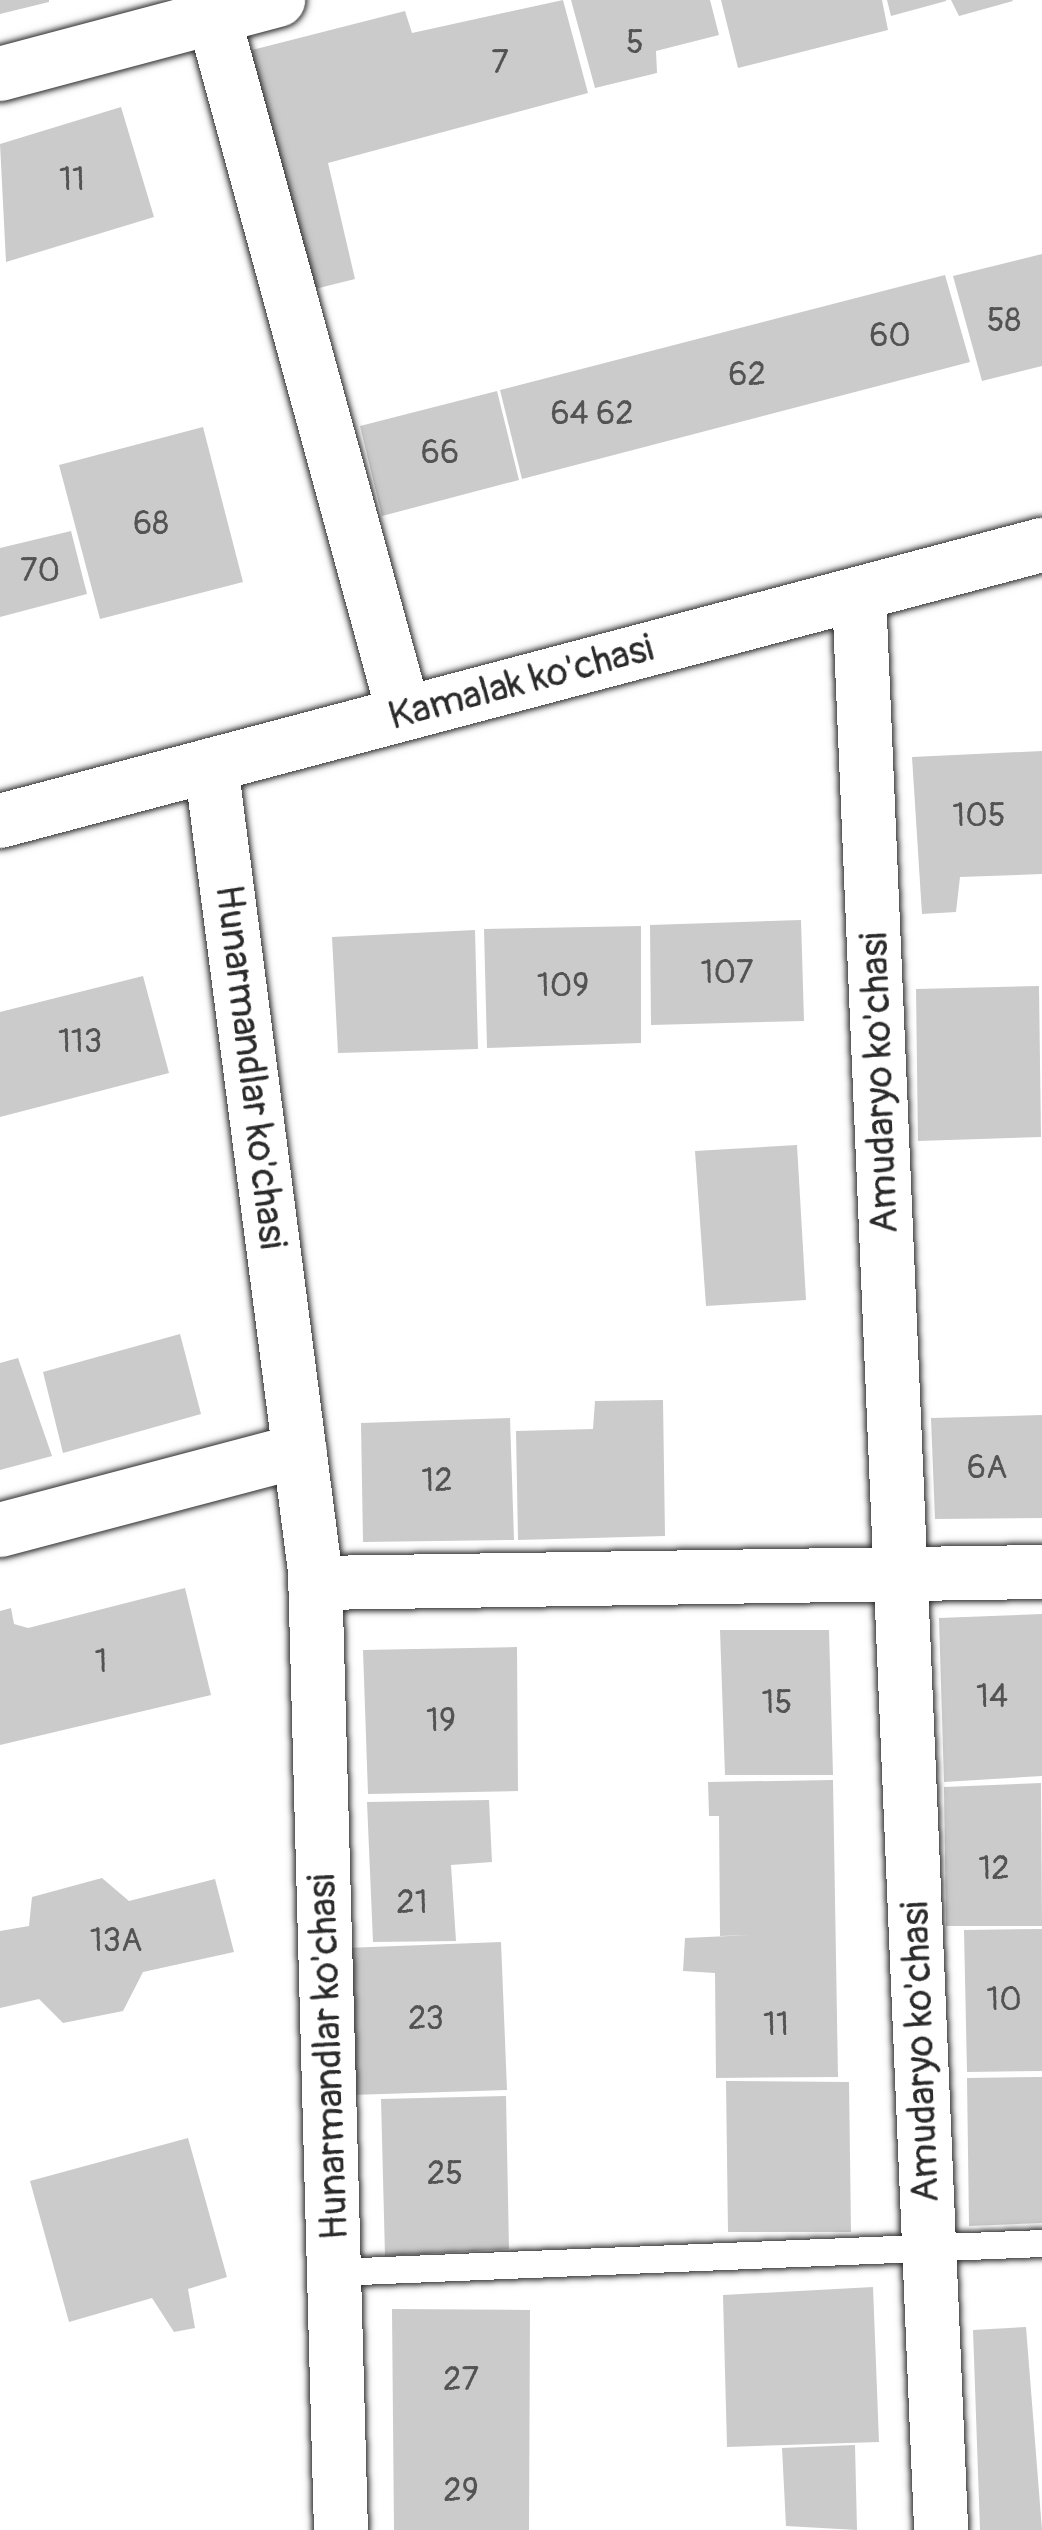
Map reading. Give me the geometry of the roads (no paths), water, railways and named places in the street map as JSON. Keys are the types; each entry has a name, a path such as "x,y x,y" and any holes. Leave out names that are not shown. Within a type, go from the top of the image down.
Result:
{"street":[{"path":"0,74 212,9 278,0"},
{"path":"212,9 404,714"},
{"name":"Kamalak ko'chasi","path":"0,820 1042,545"},
{"name":"Amudaryo ko'chasi","path":"859,594 941,2530"},
{"name":"Hunarmandlar ko'chasi","path":"211,765 316,1583 341,2530"},
{"path":"0,1530 300,1450"},
{"path":"316,1583 1042,1572"}],"lane":[{"path":"334,2272 1042,2243"}]}
